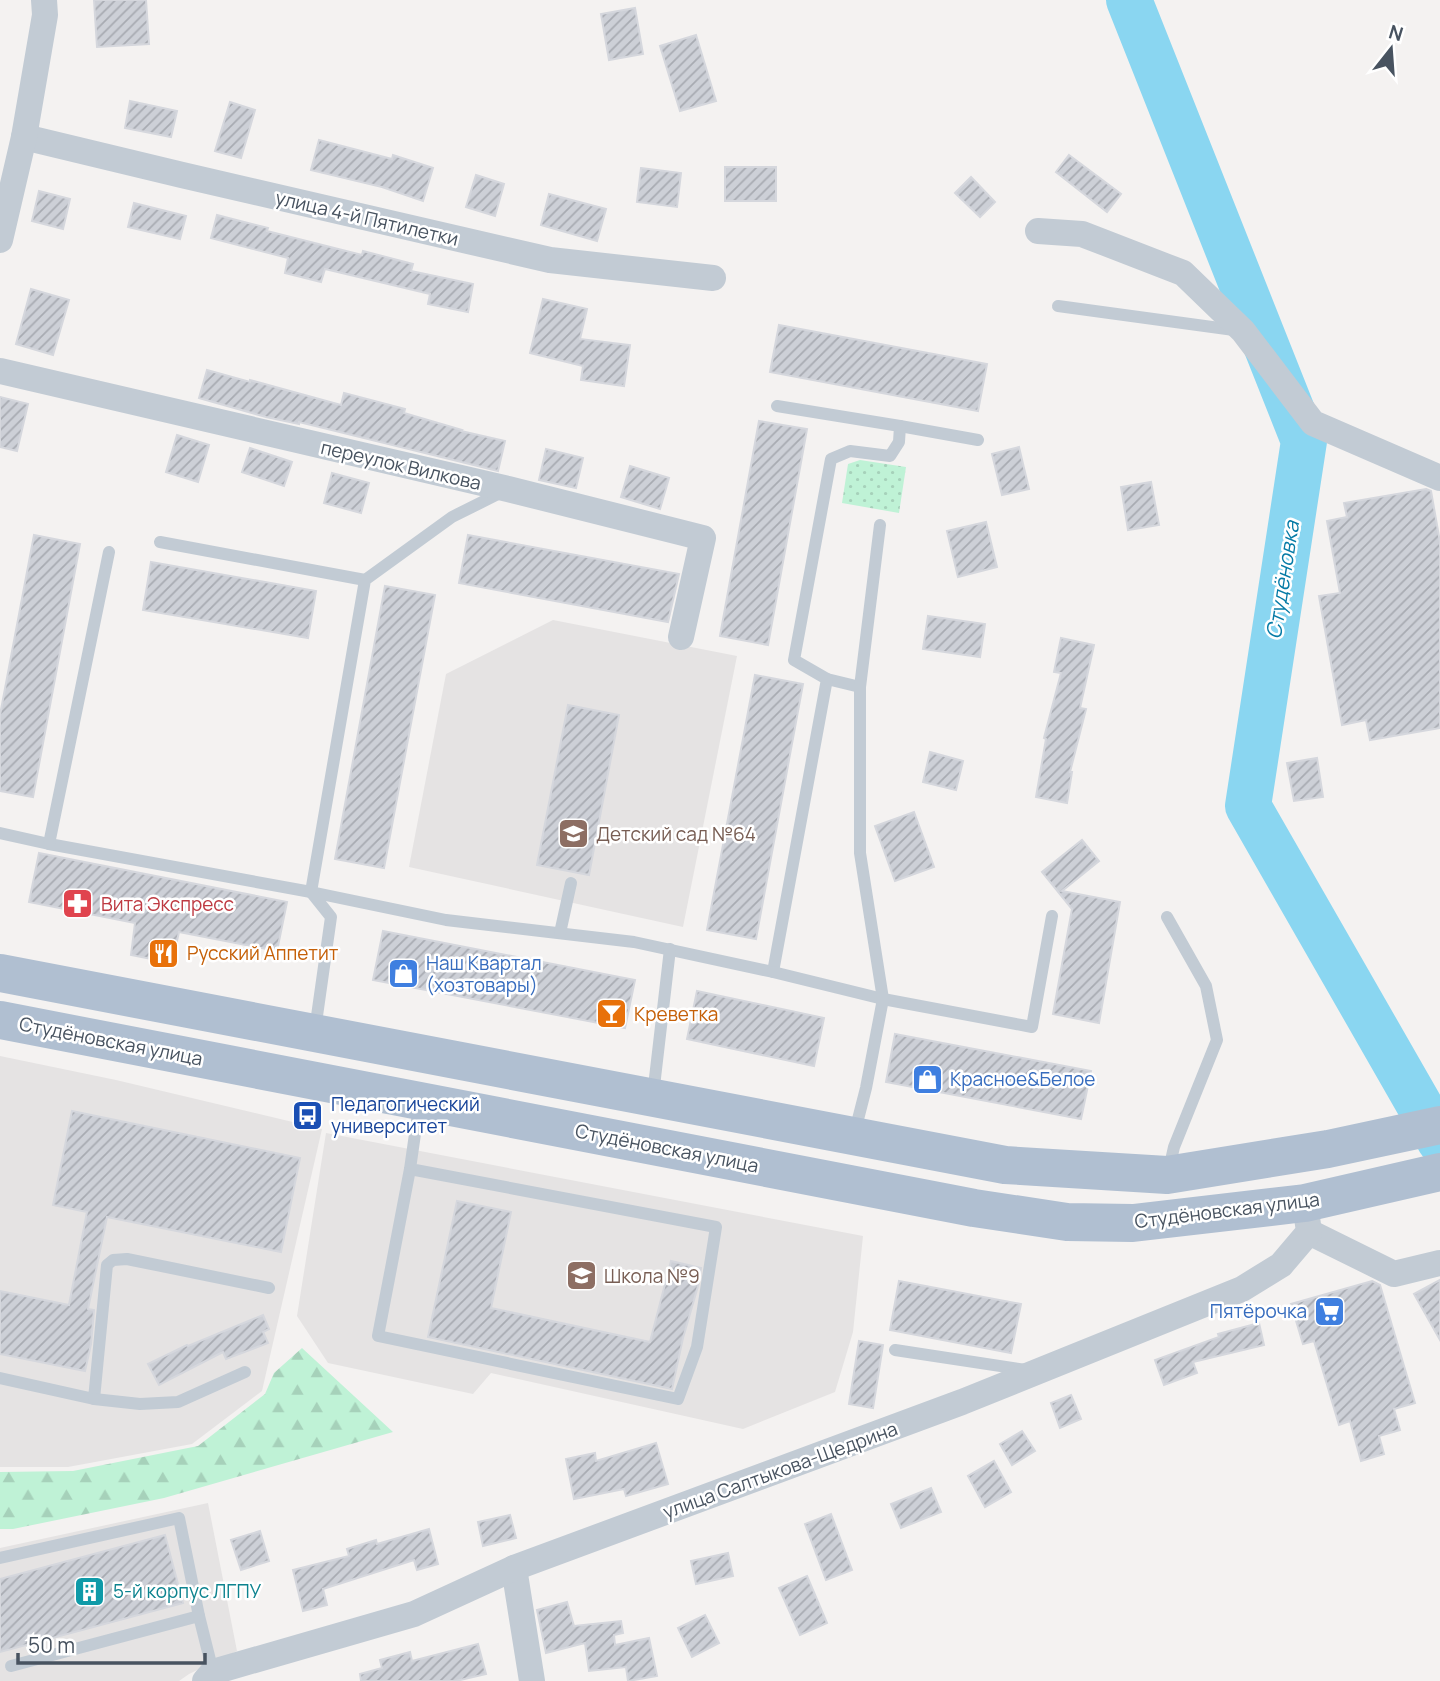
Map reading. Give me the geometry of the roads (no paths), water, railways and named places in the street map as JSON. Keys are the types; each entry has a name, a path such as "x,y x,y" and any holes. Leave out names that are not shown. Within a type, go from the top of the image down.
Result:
{"main road":[{"path":"0,973 1005,1165 1167,1175 1328,1149 1440,1125"},
{"name":"Студёновская улица","path":"0,1020 974,1208 1067,1222 1133,1223 1317,1210 1440,1172"}],"street":[{"path":"0,240 24,137 45,15 44,0"},
{"name":"улица 4-й Пятилетки","path":"24,137 550,260 713,278"},
{"path":"1038,231 1082,234 1183,273 1243,331 1313,423 1440,478"},
{"name":"переулок Вилкова","path":"0,371 508,489 703,538 681,637"},
{"path":"1317,1210 1394,1274 1440,1263"},
{"name":"улица Салтыкова-Щедрина","path":"209,1676 414,1614 514,1568 962,1402 1242,1289 1281,1265 1317,1210"},
{"path":"514,1568 532,1681"}],"lane":[{"path":"1058,306 1243,331"},
{"path":"777,406 978,440"},
{"path":"860,687 827,679 794,660 831,459 850,451 890,456 899,443 900,426"},
{"path":"314,1033 331,917 311,892 365,580 452,517 508,489"},
{"path":"854,1136 883,999 860,853 860,687 880,525"},
{"path":"160,542 365,580"},
{"path":"49,844 109,552"},
{"path":"773,972 827,679"},
{"path":"0,833 446,920 634,942 883,999 1032,1027 1052,916"},
{"path":"560,933 572,883"},
{"path":"1167,918 1206,986 1217,1041 1174,1147 1167,1175"},
{"path":"652,1097 670,949"},
{"path":"410,1169 716,1227 697,1347 678,1399 378,1336 410,1169 419,1100"},
{"path":"94,1399 107,1265 113,1260 127,1259 269,1288"},
{"path":"895,1350 1038,1372"},
{"path":"0,1378 94,1399 140,1404 178,1402 245,1372"},
{"path":"0,1558 179,1518 209,1676"},
{"path":"11,1666 199,1616"}],"waterway":[{"name":"Студёновка","path":"1129,0 1304,441 1248,806 1440,1141"}],"place":[{"name":"Детский сад №64","path":"573,834"},
{"name":"Вита Экспресс","path":"78,904"},
{"name":"Русский Аппетит","path":"164,953"},
{"name":"Наш Квартал (хозтовары)","path":"403,974"},
{"name":"Креветка","path":"611,1014"},
{"name":"Красное&Белое","path":"927,1079"},
{"name":"Педагогический университет","path":"308,1115"},
{"name":"Школа №9","path":"581,1276"},
{"name":"Пятёрочка","path":"1330,1311"},
{"name":"5-й корпус ЛГПУ","path":"90,1591"}]}
